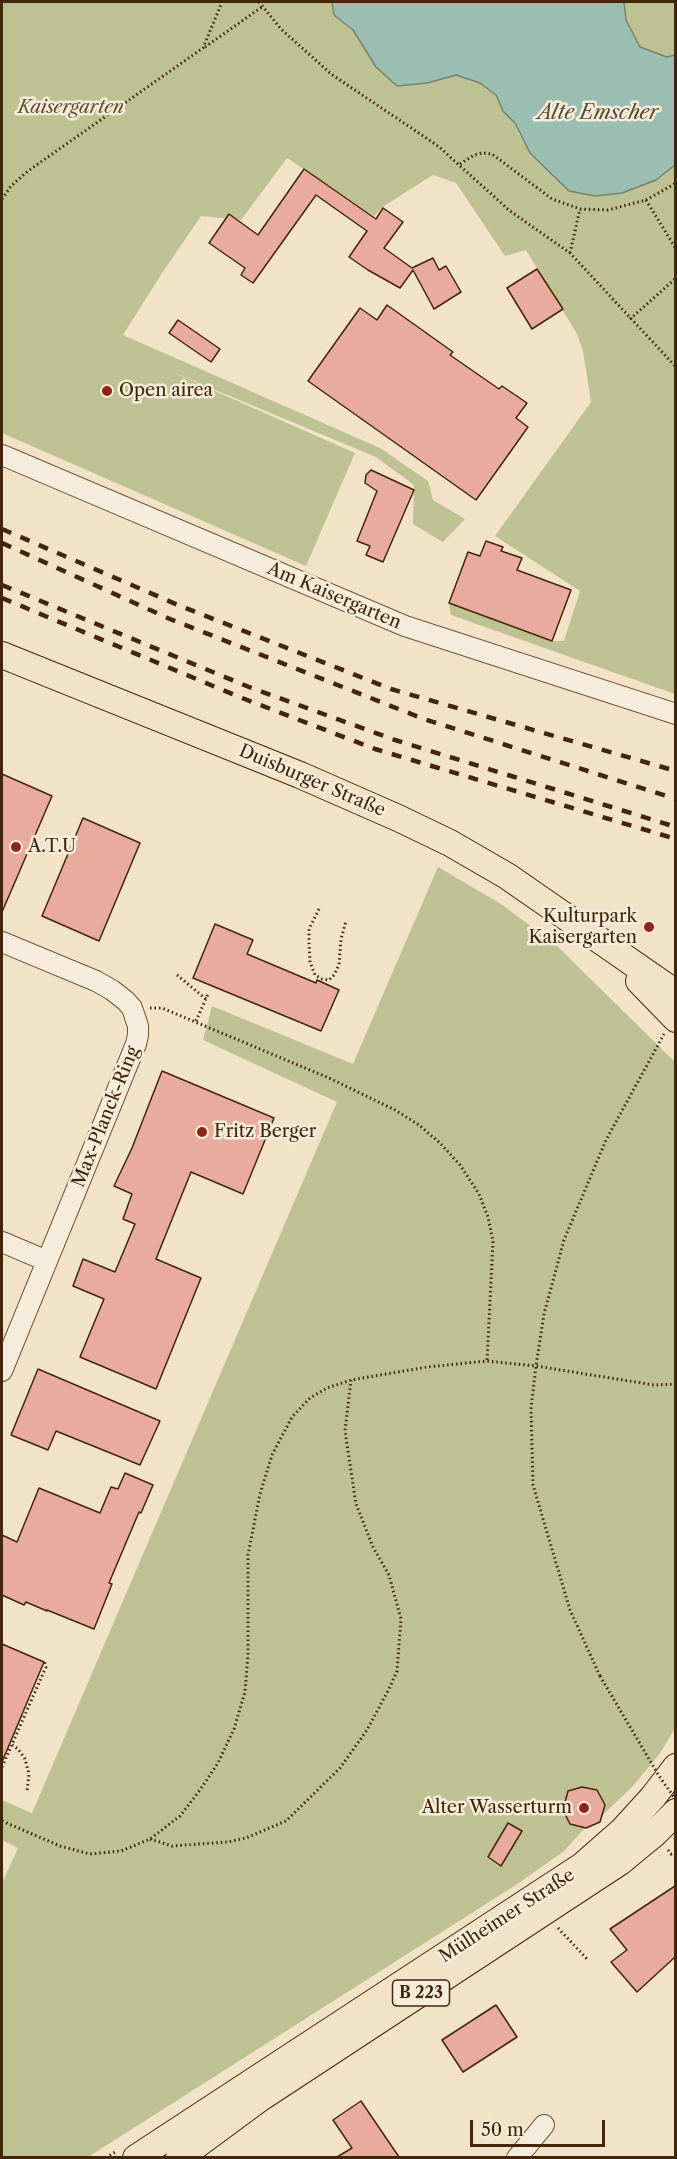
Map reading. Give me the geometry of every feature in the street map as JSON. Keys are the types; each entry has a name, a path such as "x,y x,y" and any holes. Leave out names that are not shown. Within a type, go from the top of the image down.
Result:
{"main road":[{"name":"Duisburger Straße","path":"2,655 300,775 424,830 507,876 603,944 675,1009"},
{"name":"Mülheimer Straße","path":"125,2155 582,1866 623,1830 653,1797 675,1767"},
{"name":"Mülheimer Straße","path":"179,2157 258,2098 620,1862 654,1834 675,1812"}],"street":[{"name":"Am Kaisergarten","path":"2,455 405,626 675,714"},
{"path":"2,942 102,984 132,1008"},
{"name":"Max-Planck-Ring","path":"2,1371 136,1044 138,1026 132,1008"},
{"path":"2,1242 47,1261"},
{"path":"517,2157 544,2125"}],"path":[{"path":"203,48 222,2"},
{"path":"259,2 281,29 331,74 420,132 460,164 510,212 570,253 675,367"},
{"path":"2,199 11,186 28,171 262,7"},
{"path":"460,164 474,155 492,154 552,199 580,209 608,210 646,200 675,183"},
{"path":"646,200 675,249"},
{"path":"570,253 580,209"},
{"path":"630,319 675,278"},
{"path":"319,909 309,929 309,943 310,962 315,975 321,980 329,980 339,965 340,939 346,921"},
{"path":"177,975 206,999"},
{"path":"196,1021 208,994"},
{"path":"132,1008 162,1008 329,1078 395,1110 419,1125 460,1165 478,1194 488,1217 492,1241 487,1361"},
{"path":"675,1009 606,1140 564,1240 544,1314 531,1409 533,1485 570,1610 600,1676 675,1800"},
{"path":"2,1821 60,1846 90,1854 121,1851 150,1839 180,1816 200,1790 218,1763 234,1729 245,1692 248,1655 248,1555 260,1494 272,1455 292,1417 310,1398 327,1388 351,1380 427,1367 487,1361 536,1366 654,1385 675,1384"},
{"path":"150,1839 172,1846 227,1842 246,1838 286,1821 340,1768 366,1730 397,1671 401,1619 389,1575 373,1547 356,1504 345,1431 351,1380"},
{"path":"2,1767 46,1666 44,1660"},
{"path":"12,1744 25,1759 29,1774 27,1792"},
{"path":"671,1854 675,1852"},
{"path":"545,1913 587,1959"},
{"path":"106,2157 125,2155"}],"green space":[{"name":"Kaisergarten","path":"2,2 332,2 334,15 353,30 376,67 427,83 456,75 480,83 496,95 503,111 515,123 519,134 556,180 656,180 675,165 675,694 451,615 449,603 552,641 564,641 580,591 495,536 591,402 583,351 577,334 526,250 505,256 456,183 433,175 384,206 374,216 287,158 241,220 201,216 123,335 380,448 428,481 433,500 465,519 443,542 413,524 414,485 376,457 165,369 355,453 306,566 2,433"},
{"path":"624,2 675,2 675,56 667,57 640,47 626,19"},
{"path":"438,867 501,904 556,945 675,1062 675,1728 661,1752 633,1786 590,1827 584,1829 564,1851 519,1883 88,2157 2,2157 2,1883 18,1848 2,1840 2,1800 32,1813 337,1102 203,1040 212,1006 353,1064"}],"water":[{"name":"Alte Emscher","path":"332,2 624,2 626,20 640,47 667,57 675,55 675,165 656,180 622,193 595,196 569,191 530,153 515,123 503,111 496,95 480,83 456,75 427,83 397,86 376,67 353,30 334,15"}],"building":[{"path":"304,169 376,219 383,208 403,222 384,248 412,268 433,258 439,270 446,266 461,292 434,309 413,270 400,288 368,270 349,257 367,231 316,195 253,283 241,275 245,268 209,243 229,214 258,235"},
{"path":"537,269 563,309 532,329 507,288"},
{"path":"387,305 453,352 450,355 499,389 502,386 527,403 516,418 528,427 476,500 308,381 360,308 377,320"},
{"path":"178,320 220,349 211,362 169,333"},
{"path":"371,470 414,490 383,562 366,555 370,546 357,541 377,491 365,483 366,475"},
{"path":"486,541 503,547 501,551 522,558 517,570 571,590 552,641 449,603 468,552 480,556"},
{"name":"A.T.U","path":"2,774 52,796 2,912"},
{"path":"83,818 140,843 99,941 42,916"},
{"path":"215,924 253,940 247,954 316,983 317,980 339,990 321,1031 193,978"},
{"path":"162,1071 274,1118 243,1194 191,1172 156,1259 201,1278 156,1389 80,1357 104,1299 73,1286 83,1259 115,1272 135,1224 123,1219 132,1194 114,1186 132,1148"},
{"path":"38,1369 160,1421 140,1465 56,1431 48,1450 11,1435"},
{"path":"125,1473 153,1485 109,1583 112,1584 94,1629 2,1595 2,1535 17,1542 39,1488 100,1513 111,1487 118,1489"},
{"path":"2,1644 44,1662 2,1762"},
{"name":"Alter Wasserturm","path":"582,1787 597,1790 605,1805 600,1822 586,1828 570,1824 563,1810 568,1791"},
{"path":"508,1823 522,1831 501,1866 488,1857"},
{"path":"675,1886 675,1957 637,1992 611,1962 627,1950 610,1929"},
{"path":"496,2005 517,2037 463,2072 442,2040"},
{"path":"361,2101 399,2157 337,2157 352,2148 333,2120"}],"railway":[{"path":"2,529 178,605 391,689 676,771"},
{"path":"2,543 170,619 424,719 676,799"},
{"path":"2,585 249,687 395,740 676,827"},
{"path":"2,598 242,698 375,749 676,839"}],"place":[{"name":"Open airea","path":"107,391"},
{"name":"A.T.U","path":"16,847"},
{"name":"Kulturpark Kaisergarten","path":"649,927"},
{"name":"Fritz Berger","path":"202,1132"},
{"name":"Alter Wasserturm","path":"584,1808"}]}
